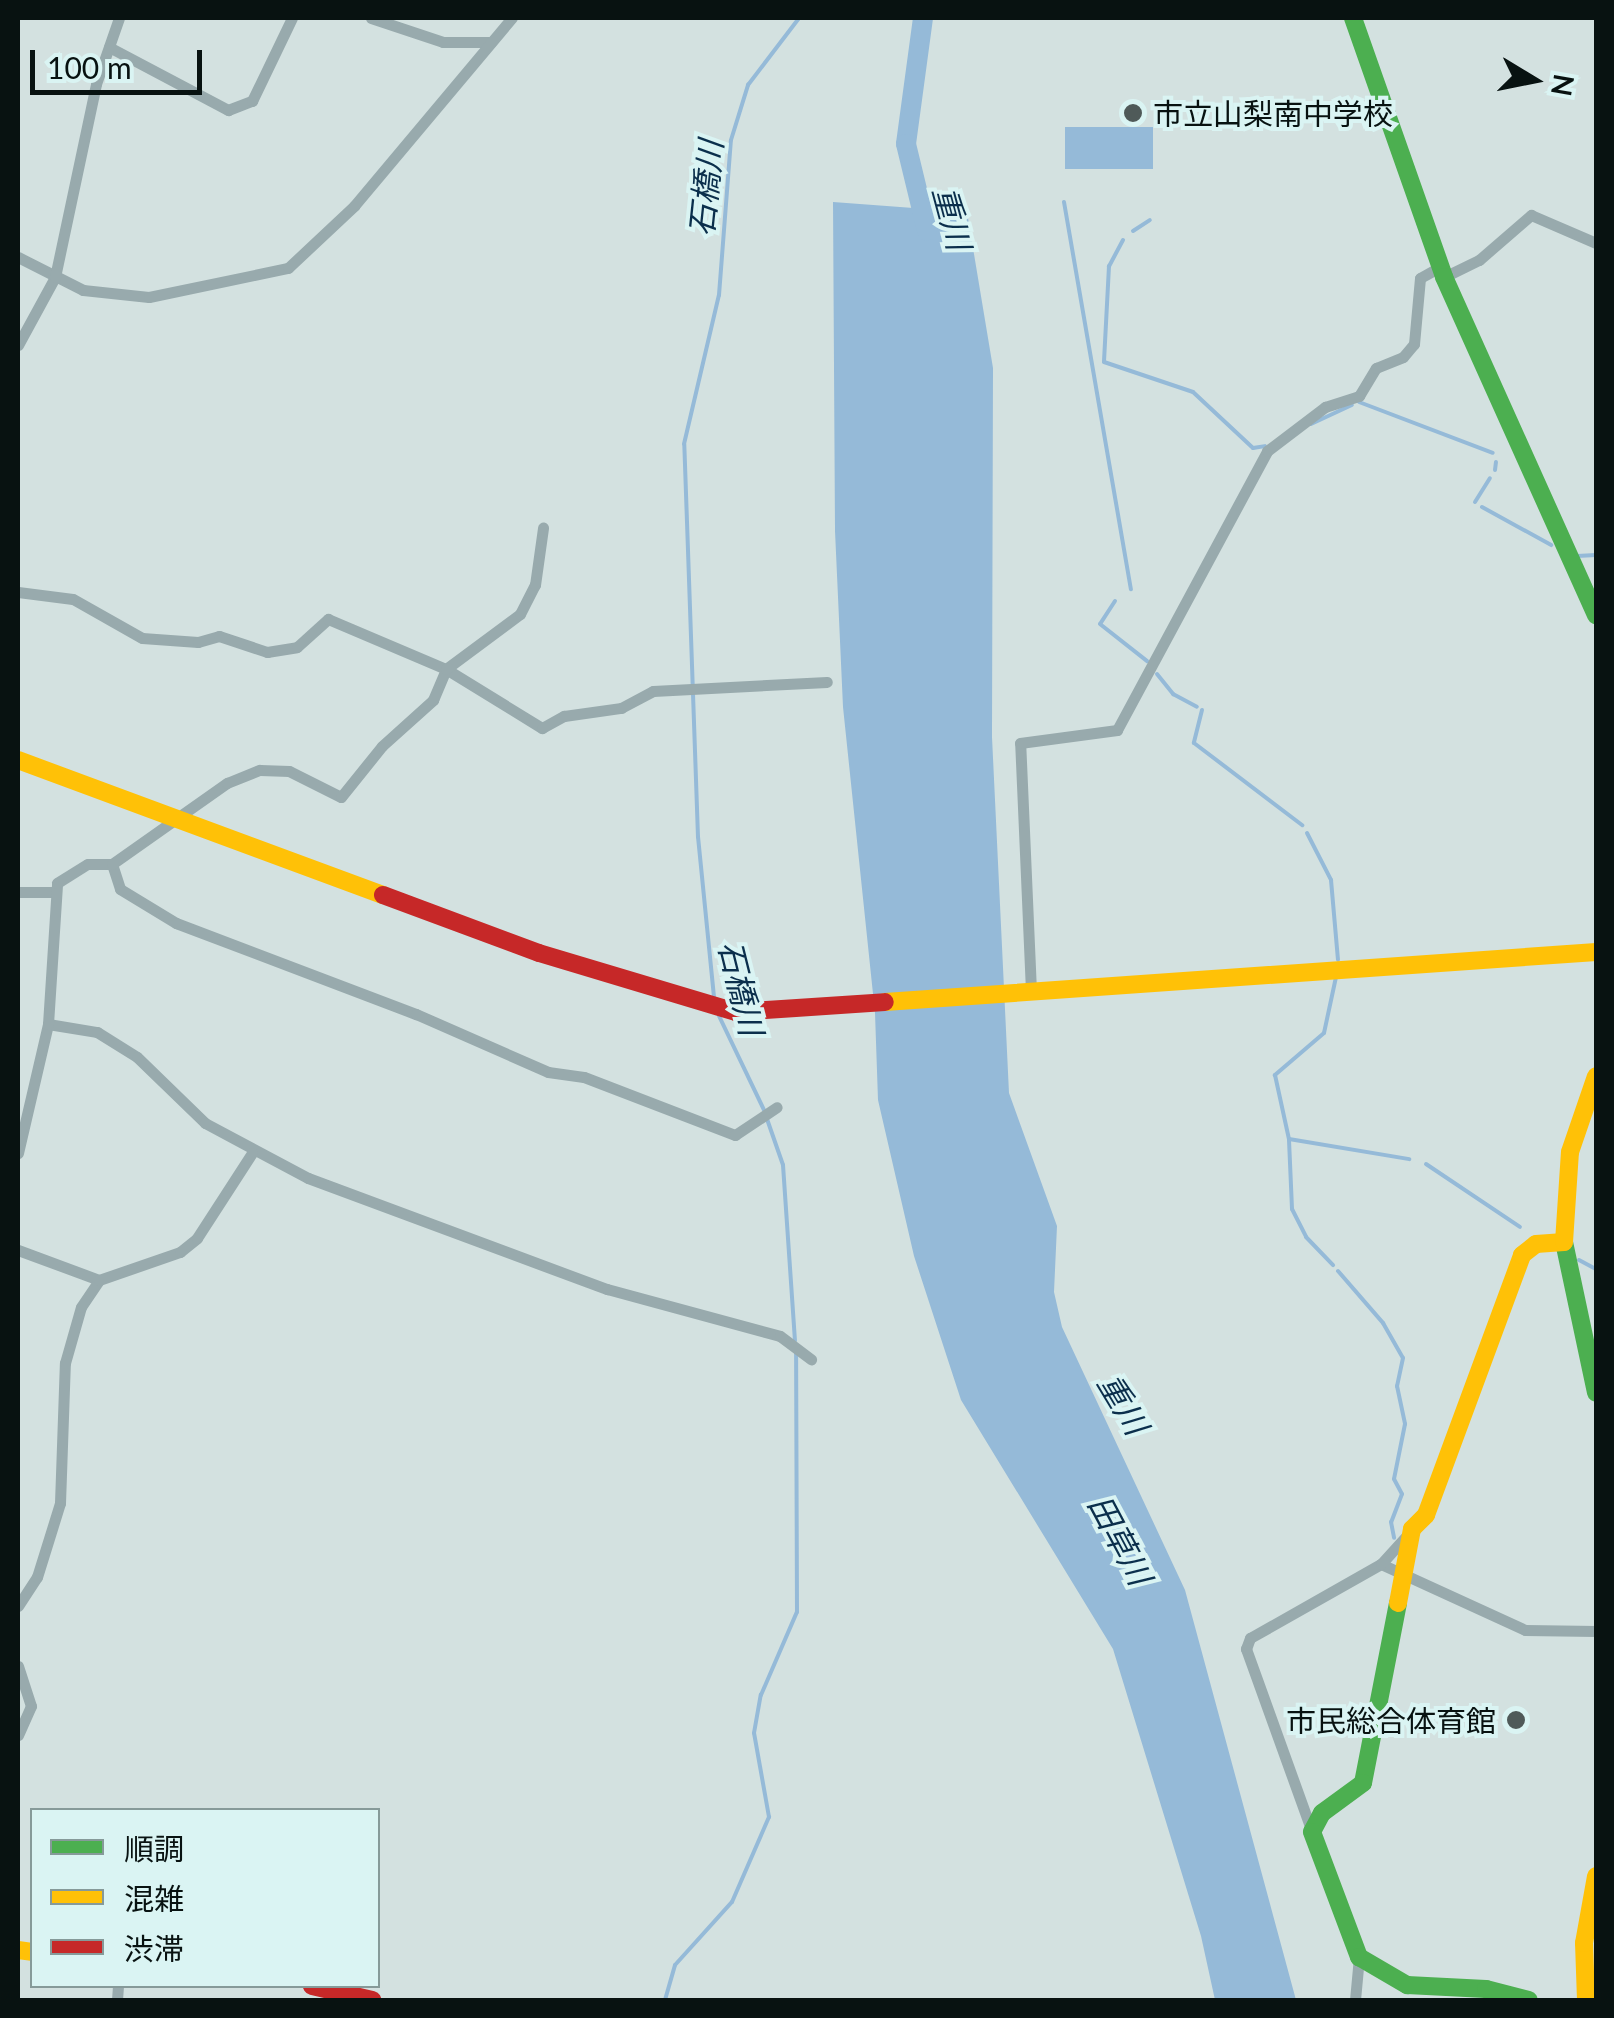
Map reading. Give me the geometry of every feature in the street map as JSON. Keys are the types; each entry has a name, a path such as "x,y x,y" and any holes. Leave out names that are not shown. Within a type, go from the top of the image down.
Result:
{"street":[{"path":"18,345 55,277 109,47 120,18"},
{"path":"109,47 228,110 252,101 292,18"},
{"path":"372,18 443,42 491,42"},
{"path":"18,257 83,290 148,297 288,268 354,206 512,18"},
{"path":"1353,18 1442,272 1596,615"},
{"path":"1031,991 1020,744 1117,730 1267,452 1325,407 1359,396 1376,368 1403,357 1414,344 1420,278 1479,260 1531,216 1596,243"},
{"path":"18,892 54,892 88,864 112,864 174,818 260,770 289,771 340,797 382,746 433,700 446,669 520,614 535,585 544,528"},
{"path":"18,592 73,600 142,638 198,642 218,636 267,652 297,647 328,619 446,669 542,728 564,716 621,708 653,691 827,682"},
{"path":"18,760 707,1008 736,1012 855,1007 1596,952"},
{"path":"112,864 120,889 176,924 416,1014 548,1072 584,1077 736,1135 777,1108"},
{"path":"18,1153 48,1024 54,892"},
{"path":"48,1024 97,1032 137,1056 179,1102 252,1153 514,1257 790,1343 811,1359"},
{"path":"1595,1086 1570,1152 1564,1242 1596,1393"},
{"path":"18,1250 99,1280 180,1252 197,1238 252,1153"},
{"path":"1356,2000 1359,1957 1246,1649 1250,1638 1381,1564 1426,1515 1522,1256 1536,1244 1564,1242"},
{"path":"18,1606 38,1577 60,1503 70,1332 99,1280"},
{"path":"1312,1832 1322,1812 1356,1790 1371,1759 1401,1572 1412,1530"},
{"path":"1381,1564 1525,1630 1596,1631"},
{"path":"18,1666 32,1706 18,1735"},
{"path":"1586,2000 1584,1943 1596,1876"},
{"path":"1359,1957 1407,1984 1529,2000"},
{"path":"321,1988 372,2000"}],"water":[{"path":"1065,127 1153,127 1153,169 1065,169"},
{"name":"田草川","path":"833,202 967,212 993,368 992,737 1009,1093 1057,1226 1054,1292 1062,1327 1185,1590 1296,2000 1215,2000 1201,1936 1113,1649 961,1400 914,1256 878,1100 875,1013 843,707 835,531"}],"waterway":[{"name":"石橋川","path":"714,997 698,837 684,444 719,295 731,140 748,85 799,18"},
{"name":"重川","path":"923,18 906,144 927,231"},
{"path":"1064,202 1131,589"},
{"path":"1133,231 1150,220"},
{"path":"1123,240 1109,266 1104,362 1193,392 1253,448 1265,446"},
{"path":"1359,402 1493,453"},
{"path":"1311,424 1352,405"},
{"path":"1495,470 1496,462"},
{"path":"1475,502 1490,478"},
{"path":"1482,507 1551,545"},
{"path":"1577,556 1596,555"},
{"path":"1115,601 1100,624 1147,661"},
{"path":"1157,674 1173,694 1197,707"},
{"path":"1202,710 1194,743 1302,825"},
{"path":"1307,833 1331,880 1338,960"},
{"path":"1336,977 1324,1033 1275,1075 1289,1139 1409,1159"},
{"name":"石橋川","path":"719,1016 764,1110"},
{"name":"石橋川","path":"767,1119 783,1165 795,1341"},
{"path":"1289,1140 1292,1209 1306,1237 1333,1265"},
{"path":"1426,1164 1520,1227"},
{"path":"1579,1260 1596,1269"},
{"path":"1338,1271 1383,1323 1403,1358 1397,1386 1405,1424 1394,1479 1402,1494 1391,1522 1394,1538"},
{"name":"石橋川","path":"665,2000 675,1965 732,1902 769,1817 754,1733 761,1695 797,1612 796,1351"}],"traffic: fast":[{"path":"1353,18 1444,277 1596,615"},
{"path":"1564,1242 1596,1393"},
{"path":"1398,1603 1363,1783 1322,1813 1312,1832 1359,1957 1407,1985 1486,1989 1529,2000"}],"traffic: slow":[{"path":"18,760 383,895"},
{"path":"885,1002 1596,952"},
{"path":"1398,1603 1412,1529 1426,1515 1522,1255 1536,1244 1564,1242 1570,1152 1596,1076"},
{"path":"1586,2000 1584,1943 1596,1876"},
{"path":"18,1950 30,1952"}],"traffic: jam":[{"path":"383,895 539,953 736,1012 885,1002"},
{"path":"321,1988 372,2000"}],"place":[{"name":"市立山梨南中学校","path":"1133,113"},
{"name":"市民総合体育館","path":"1516,1720"}]}
